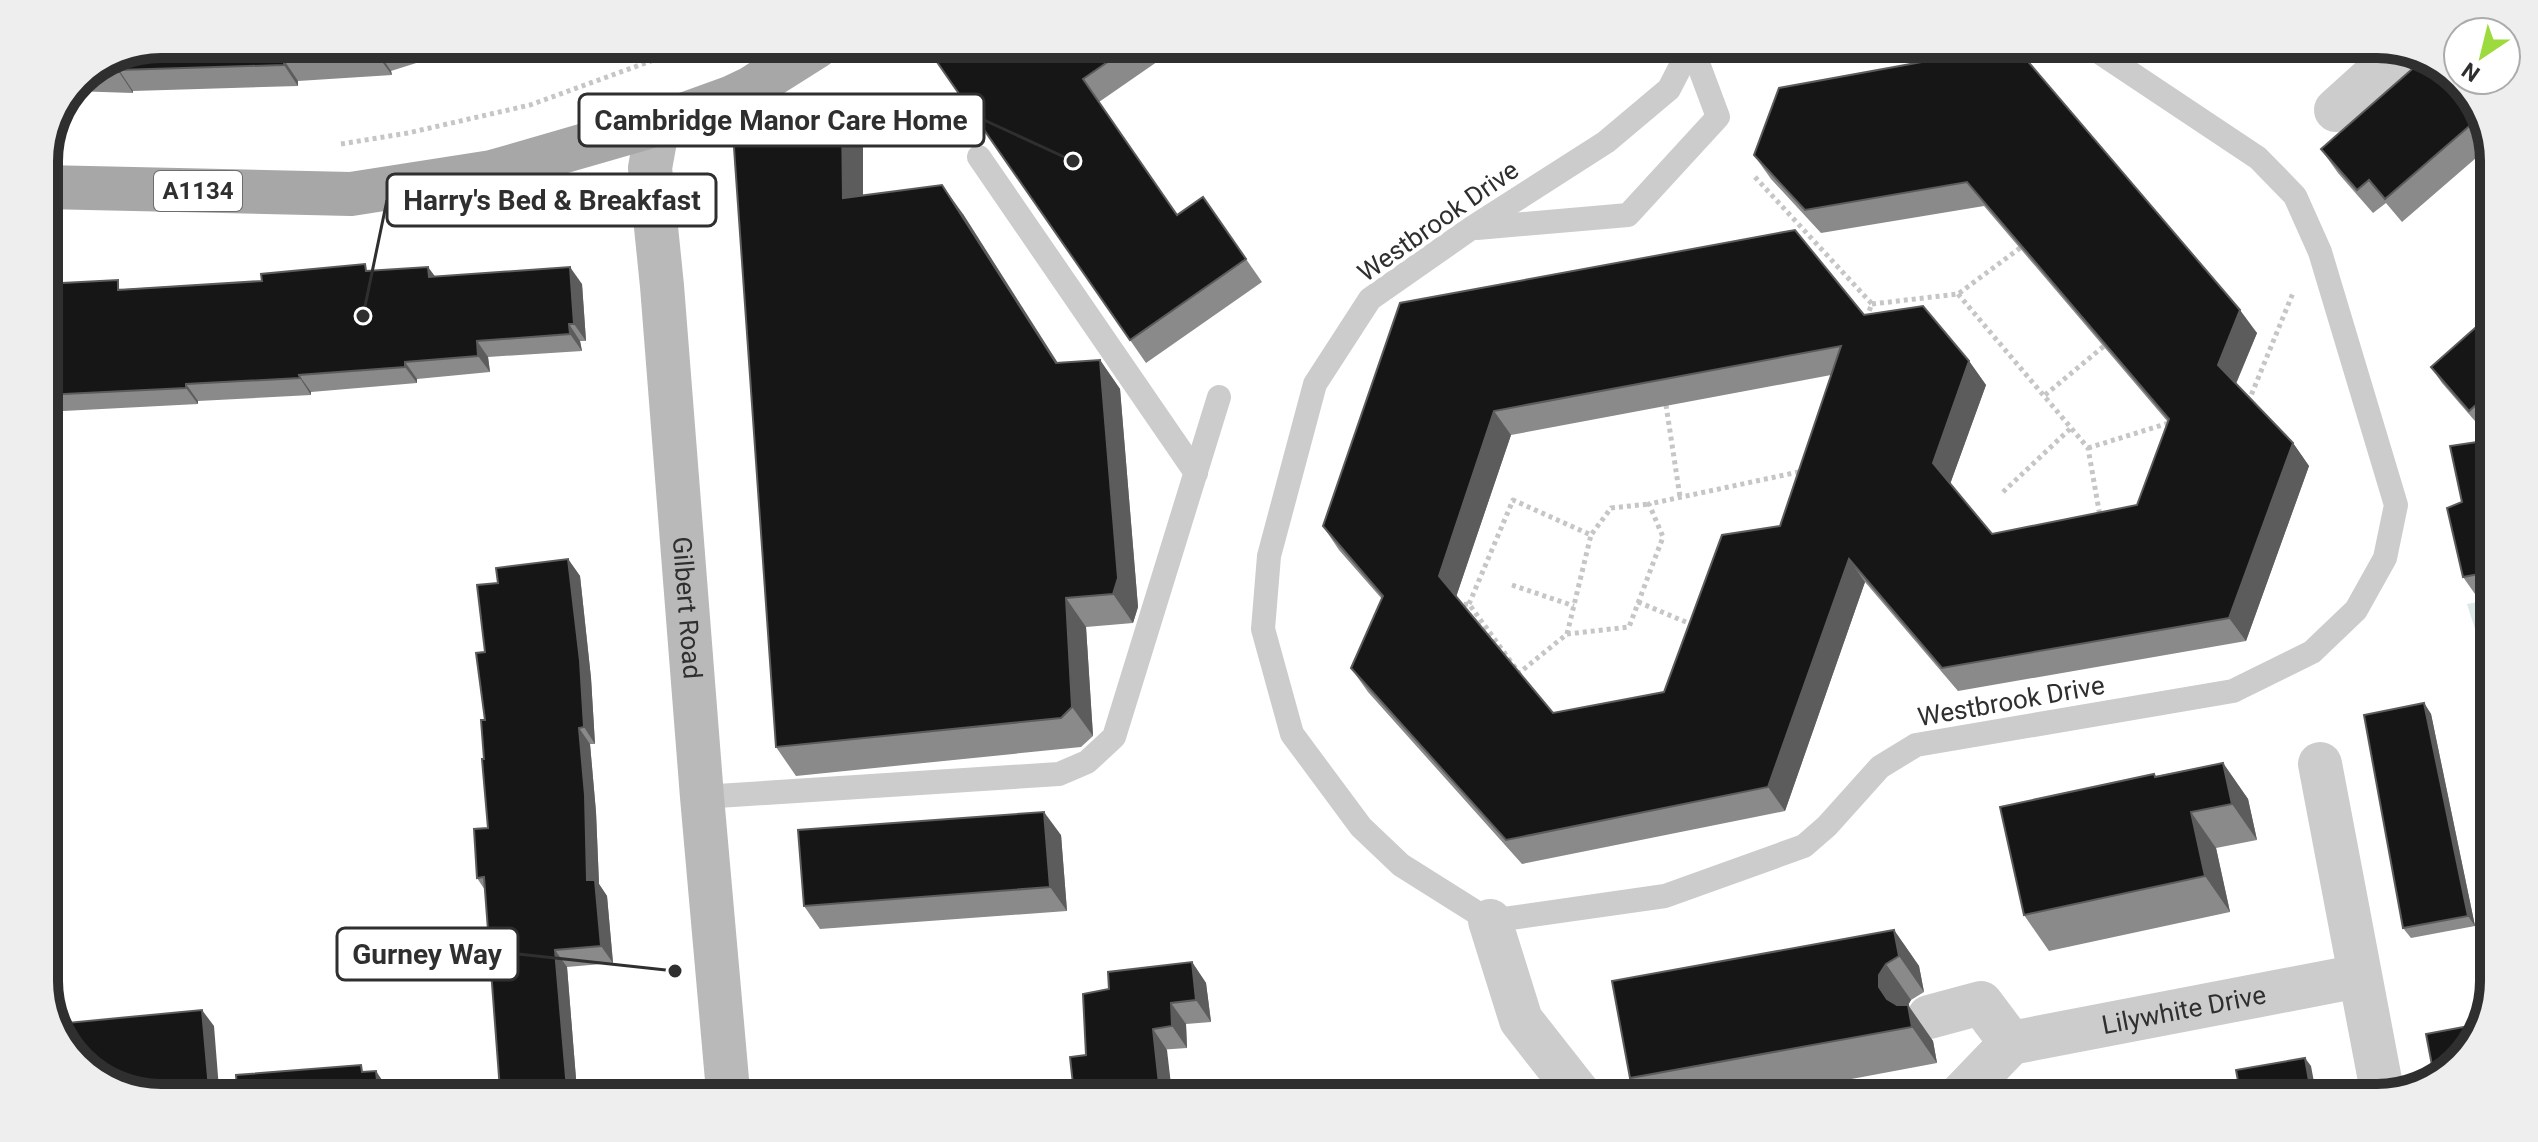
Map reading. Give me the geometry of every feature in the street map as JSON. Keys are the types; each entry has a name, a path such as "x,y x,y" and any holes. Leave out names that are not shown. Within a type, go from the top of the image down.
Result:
{"main road":[{"name":"A1134","path":"58,187 351,194 492,172 658,124 751,88 799,58"}],"street":[{"path":"2336,110 2392,59"},
{"name":"Gilbert Road","path":"658,124 650,168 727,1084"},
{"path":"2320,764 2381,1084"},
{"path":"1490,921 1521,1020 1571,1084"},
{"name":"Lilywhite Drive","path":"2011,1043 2359,976"},
{"path":"1929,1017 1981,1003 2011,1043 1972,1084"}],"lane":[{"name":"Westbrook Drive","path":"1686,58 1669,89 1606,142 1470,229 1370,299 1315,384 1269,556 1263,629 1292,734 1361,827 1401,865 1490,921 1665,896 1679,891 1804,846 1827,826 1880,767 1916,745 2233,691 2312,652 2356,610 2385,558 2396,505 2320,252 2295,196 2258,158 2108,58"},
{"path":"1470,229 1628,215 1718,117 1694,58"},
{"path":"979,157 1196,473"},
{"path":"702,797 1059,774 1087,762 1114,737 1219,397"}],"path":[{"path":"338,144 408,133 530,105 659,58"},
{"path":"1755,177 1872,304"},
{"path":"1872,304 1958,294 2020,248"},
{"path":"2236,403 2250,398 2296,285"},
{"path":"1958,294 2088,448 2101,524"},
{"path":"1860,332 1872,304"},
{"path":"2045,395 2104,346"},
{"path":"1666,405 1680,497"},
{"path":"2088,448 2177,421"},
{"path":"2003,492 2071,428"},
{"path":"1567,634 1591,535 1611,508 1649,504 1802,473 1808,459"},
{"path":"1469,604 1513,500 1591,535"},
{"path":"1469,604 1519,673 1567,634 1629,627 1663,537 1649,504"},
{"path":"1512,585 1574,606"},
{"path":"1638,602 1697,627"},
{"path":"1443,606 1469,604"}],"shaded area":[{"path":"2480,602 2480,645 2467,604"}],"building":[{"path":"161,58 321,58 284,60 284,65 110,72 141,60"},
{"path":"934,58 1113,58 1083,79 1177,215 1203,197 1246,259 1130,340"},
{"path":"1944,58 2025,58 2240,310 2218,365 2293,443 2229,618 1942,668 1849,559 1768,787 1506,840 1351,668 1383,596 1323,526 1400,303 1795,230 1864,315 1923,306 1969,361 1933,463 1992,534 2137,505 2169,419 1967,182 1805,210 1754,155 1779,88","holes":["1841,346 1780,526 1722,535 1664,692 1553,713 1439,576 1494,411"]},
{"path":"2416,66 2442,81 2442,96 2457,96 2473,123 2385,199 2369,180 2357,190 2321,149"},
{"path":"842,116 843,198 942,185 1056,363 1100,360 1118,578 1113,594 1066,598 1072,707 1061,718 776,747 732,119"},
{"path":"365,264 366,271 428,267 429,277 570,267 574,324 569,324 570,334 477,341 478,356 405,362 405,367 299,375 300,378 186,384 186,388 58,394 58,283 118,280 118,290 262,281 261,274"},
{"path":"2480,324 2480,402 2469,411 2431,367"},
{"path":"2480,442 2480,574 2463,577 2447,508 2462,502 2450,446"},
{"path":"568,559 584,727 579,728 585,795 587,880 595,880 601,946 555,950 567,1084 500,1084 484,877 477,878 474,829 488,828 482,759 481,720 485,720 476,653 485,652 477,585 498,583 496,568"},
{"path":"2424,703 2468,916 2403,928 2364,715"},
{"path":"2223,763 2232,804 2191,812 2205,876 2024,915 2000,807 2154,774 2155,777"},
{"path":"1044,812 1050,887 804,906 798,830"},
{"path":"1894,930 1899,956 1886,964 1879,975 1879,987 1887,999 1897,1005 1908,1005 1912,1027 1630,1078 1612,981"},
{"path":"1192,962 1196,1000 1171,1003 1172,1026 1153,1029 1159,1084 1073,1084 1070,1057 1086,1055 1083,994 1109,989 1108,972"},
{"path":"202,1010 209,1084 161,1084 121,1076 93,1059 67,1023"},
{"path":"2470,1026 2455,1049 2432,1068 2426,1034"},
{"path":"2305,1058 2310,1084 2239,1084 2236,1070"},
{"path":"361,1065 362,1072 376,1071 377,1084 237,1084 236,1075"}],"place":[{"name":"Cambridge Manor Care Home","path":"1073,161"},
{"name":"Harry's Bed & Breakfast","path":"363,316"},
{"name":"Gurney Way","path":"675,971"}]}
